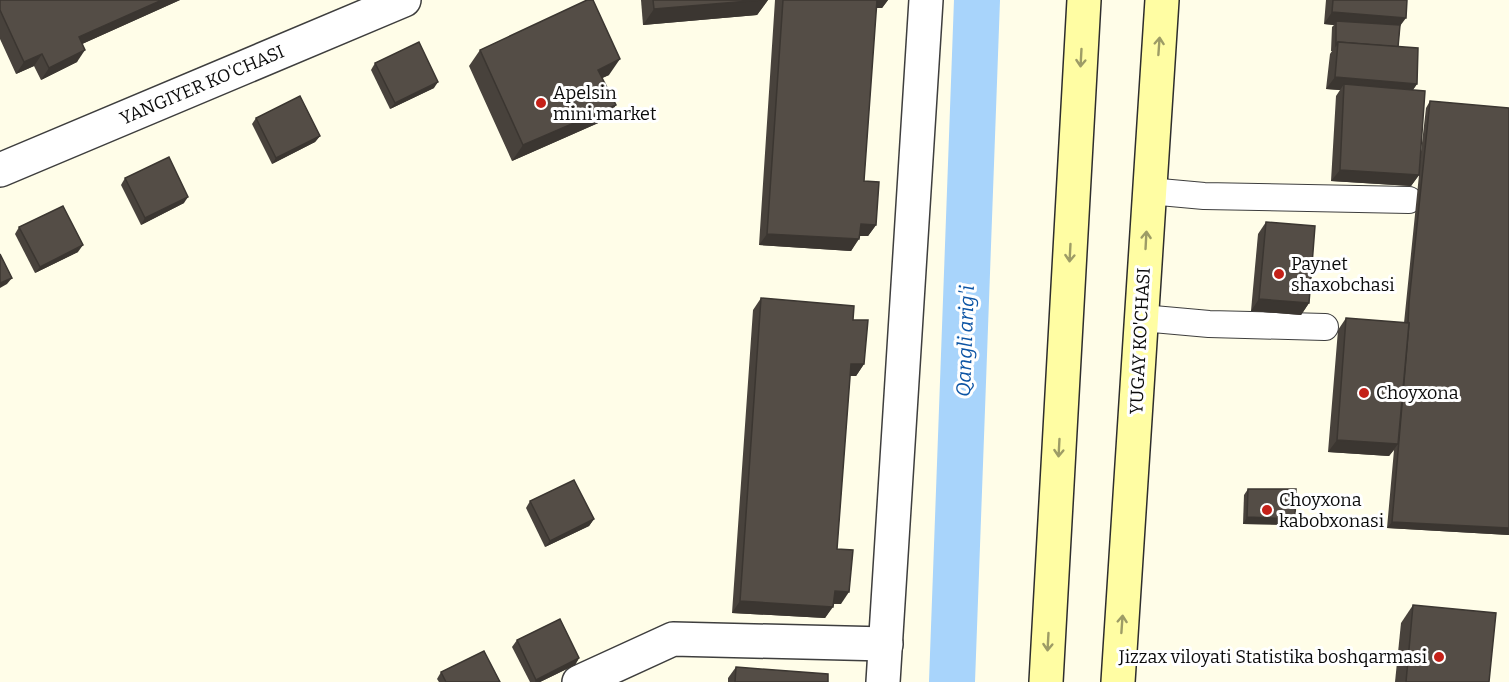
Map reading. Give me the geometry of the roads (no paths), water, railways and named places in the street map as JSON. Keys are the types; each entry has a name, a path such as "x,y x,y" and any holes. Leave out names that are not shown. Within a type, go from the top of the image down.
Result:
{"main road":[{"path":"1046,682 1084,0"},
{"name":"YUGAY KO'CHASI","path":"1118,682 1162,0"}],"street":[{"name":"YANGIYER KO'CHASI","path":"0,170 353,10 404,0"},
{"path":"883,682 926,0"},
{"path":"579,682 673,639 886,644"}],"lane":[{"path":"1149,191 1204,196 1409,200"},
{"path":"1143,318 1209,324 1325,327"}],"waterway":[{"name":"Qangli arig'i","path":"952,682 977,0"}],"place":[{"name":"Apelsin mini market","path":"541,103"},
{"name":"Paynet shaxobchasi","path":"1279,274"},
{"name":"Choyxona","path":"1364,393"},
{"name":"Choyxona kabobxonasi","path":"1267,510"},
{"name":"Jizzax viloyati Statistika boshqarmasi","path":"1439,657"}]}
